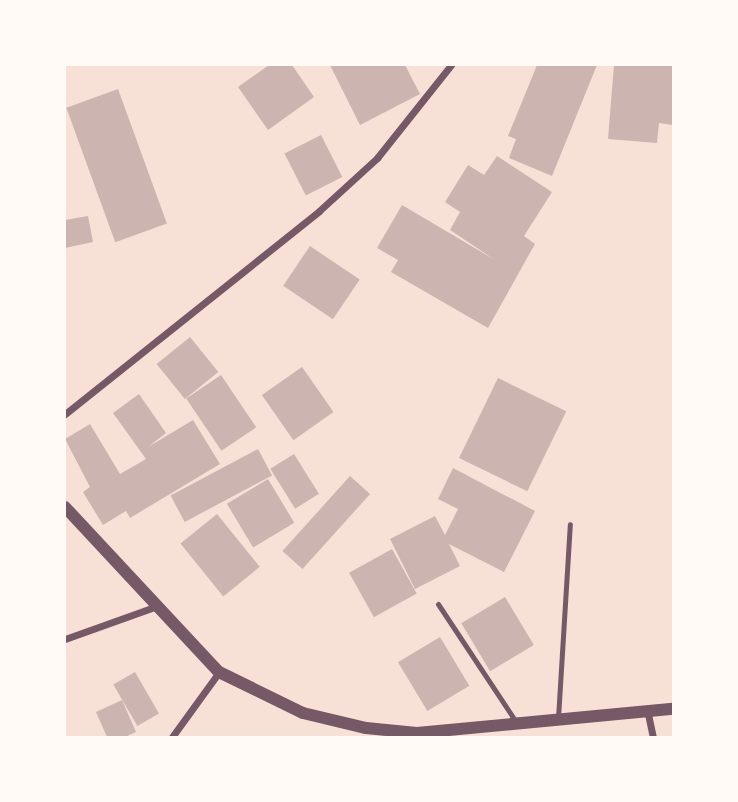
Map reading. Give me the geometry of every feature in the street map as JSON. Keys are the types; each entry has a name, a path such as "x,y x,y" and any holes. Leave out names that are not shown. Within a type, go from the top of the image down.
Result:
{"street":[{"path":"65,414 260,261 329,202 377,158 451,65"},
{"path":"65,507 219,671 303,713 366,728 417,733 648,714 673,709"},
{"path":"65,639 158,606"},
{"path":"175,734 219,671"},
{"path":"648,714 653,737"}],"lane":[{"path":"557,722 570,524"},
{"path":"438,604 518,724"}],"building":[{"path":"269,65 292,65 314,97 268,130 238,87"},
{"path":"330,65 405,65 420,94 360,125"},
{"path":"537,65 597,65 552,176 509,158 516,139 508,136"},
{"path":"614,65 673,65 673,125 659,123 657,143 608,139"},
{"path":"118,89 167,223 115,242 66,108"},
{"path":"321,135 342,177 306,195 284,154"},
{"path":"497,156 552,192 524,236 535,244 488,328 391,272 398,260 377,248 402,205 495,260 450,230 460,212 445,202 468,165 484,175"},
{"path":"88,216 93,242 65,248 65,220"},
{"path":"310,246 360,280 333,319 283,286"},
{"path":"190,337 218,372 185,399 157,364"},
{"path":"302,367 334,412 293,440 262,395"},
{"path":"221,375 256,427 221,451 186,398"},
{"path":"498,378 566,411 527,491 459,458"},
{"path":"139,394 166,433 148,447 193,420 220,464 130,518 126,511 103,525 83,492 90,487 65,439 90,424 120,474 146,459 113,413"},
{"path":"258,449 272,475 185,522 171,495"},
{"path":"294,454 319,494 295,509 270,469"},
{"path":"453,468 535,511 504,572 449,544 460,566 415,589 390,539 435,516 445,535 458,509 438,499"},
{"path":"350,476 370,494 302,569 282,551"},
{"path":"268,479 294,523 253,547 227,504"},
{"path":"217,514 260,567 223,596 180,544"},
{"path":"392,549 417,594 374,617 349,573"},
{"path":"505,597 534,645 490,671 461,623"},
{"path":"440,637 469,686 427,711 398,662"},
{"path":"135,672 159,714 137,726 113,684"},
{"path":"122,700 136,732 125,737 107,737 96,712"}]}
